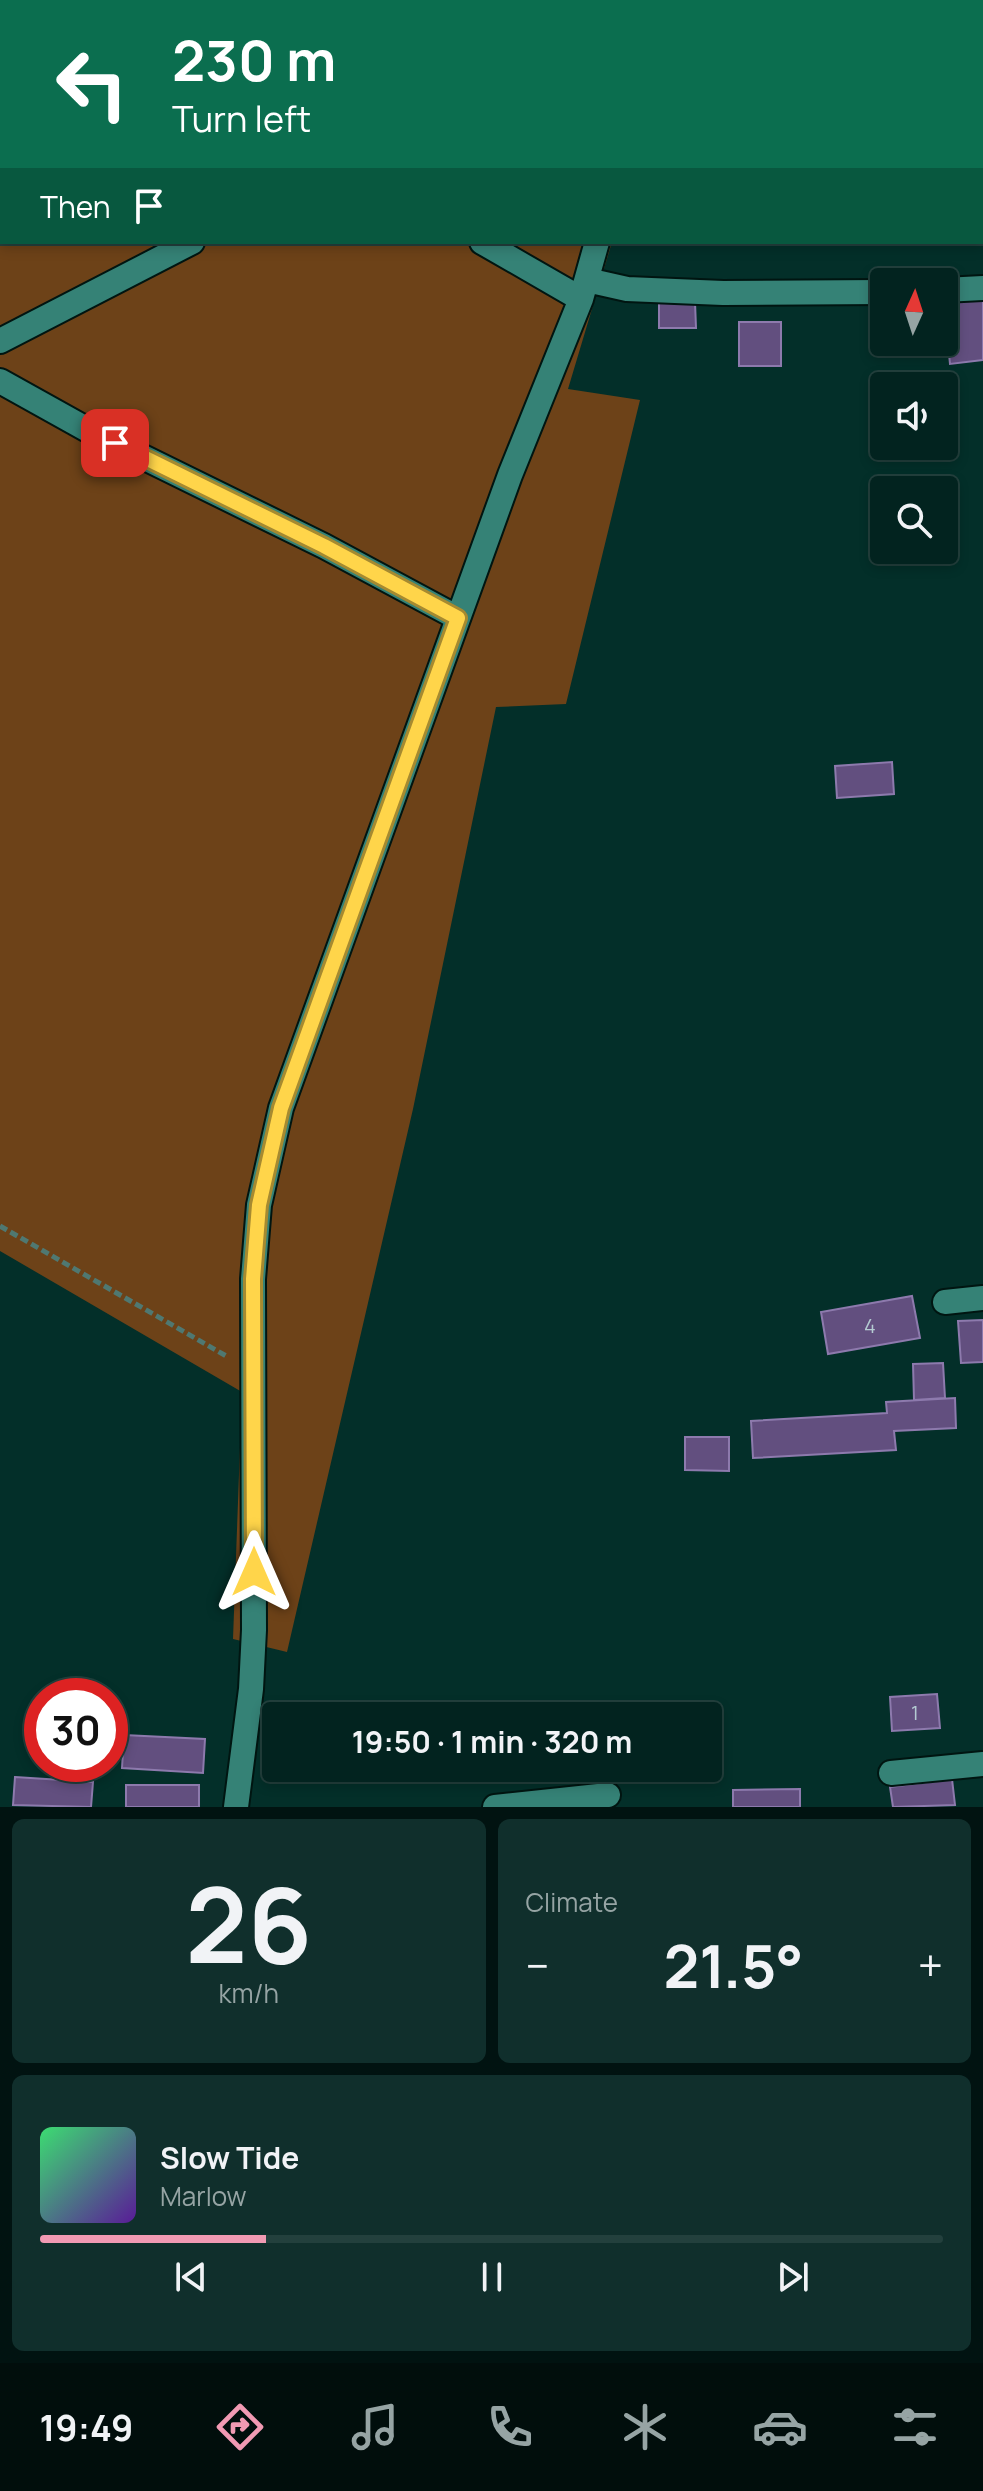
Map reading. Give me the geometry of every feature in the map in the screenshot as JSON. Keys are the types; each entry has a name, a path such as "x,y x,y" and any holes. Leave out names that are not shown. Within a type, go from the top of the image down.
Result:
{"street":[{"path":"0,341 188,244"},
{"path":"486,244 584,290 870,292"},
{"path":"236,1807 251,1689 254,1630 253,1279 259,1205 281,1108 510,475 584,290 596,244"},
{"path":"958,289 983,288"},
{"path":"0,381 88,430 324,546 458,618"},
{"path":"945,1302 983,1298"},
{"path":"891,1773 983,1764"},
{"path":"495,1807 608,1795"}],"path":[{"path":"0,1226 253,1372"}],"shaded area":[{"path":"0,244 611,244 568,389 640,400 566,704 496,707 413,1109 287,1652 233,1639 242,1392 0,1251"}],"building":[{"path":"983,298 983,360 950,364 949,356 958,356 958,301"},
{"path":"659,302 695,302 696,328 659,328"},
{"path":"739,322 781,322 781,366 739,366"},
{"path":"892,762 894,794 837,798 835,766"},
{"path":"912,1296 920,1338 828,1354 821,1312"},
{"path":"983,1320 983,1362 961,1363 958,1321"},
{"path":"943,1363 945,1398 914,1400 913,1364"},
{"path":"955,1398 956,1428 894,1431 896,1450 753,1458 751,1421 887,1413 886,1402"},
{"path":"685,1437 729,1437 729,1471 685,1470"},
{"path":"937,1694 940,1728 892,1731 890,1697"},
{"path":"128,1735 205,1739 203,1773 128,1768"},
{"path":"15,1777 24,1778 24,1782 93,1782 91,1807 13,1805"},
{"path":"952,1779 955,1805 893,1807 890,1787"},
{"path":"126,1785 199,1785 199,1807 126,1807"},
{"path":"800,1789 800,1807 733,1807 733,1790"}],"route":[{"path":"115,443 324,546 458,618 281,1108 259,1205 253,1279 254,1572"}]}
